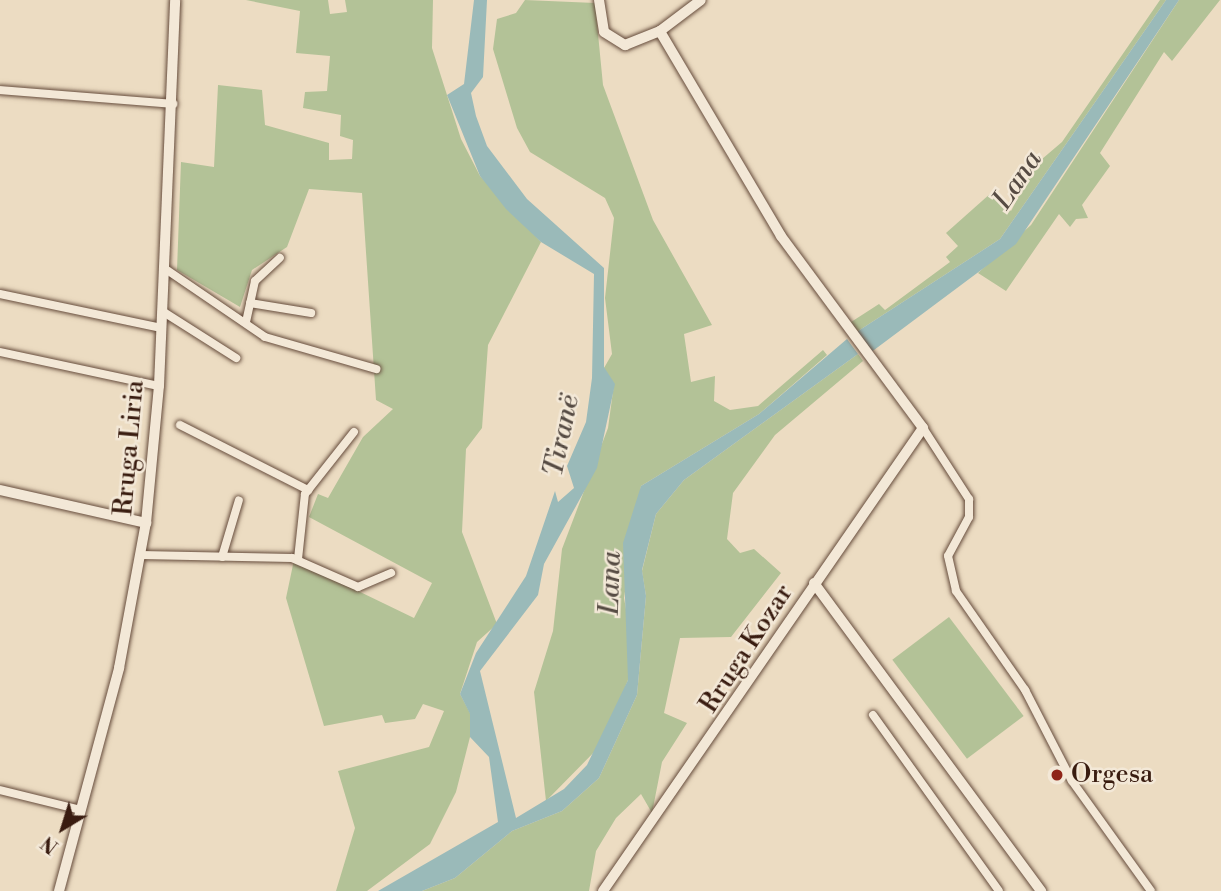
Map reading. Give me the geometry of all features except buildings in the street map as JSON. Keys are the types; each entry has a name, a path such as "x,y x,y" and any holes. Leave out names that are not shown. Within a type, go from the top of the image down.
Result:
{"main road":[{"name":"Rruga Liria","path":"60,891 141,555 146,523 159,386 173,104 175,0"}],"street":[{"path":"599,0 609,38 625,45 660,31 701,0"},
{"path":"660,31 759,202 852,336 923,428 969,499 969,517 948,556 956,592 1025,690 1072,781 1151,891"},
{"path":"0,90 173,104"},
{"path":"246,322 259,275 280,258"},
{"path":"164,268 275,340 376,369"},
{"path":"0,295 161,328"},
{"path":"250,303 311,313"},
{"path":"162,311 236,358"},
{"path":"0,352 159,386"},
{"path":"180,425 308,490"},
{"name":"Rruga Kozar","path":"603,891 923,428"},
{"path":"298,559 308,490 354,432"},
{"path":"0,490 146,523"},
{"path":"222,557 239,500"},
{"path":"141,555 298,559 358,587 391,573"},
{"path":"814,583 1041,891"},
{"path":"873,715 999,891"},
{"path":"0,790 81,810"}],"green space":[{"path":"246,0 328,0 330,14 347,12 345,0 433,0 432,48 461,139 480,176 541,242 488,345 482,428 466,449 462,532 497,624 477,642 460,694 470,713 470,737 456,792 430,844 367,891 336,891 355,828 338,771 429,747 444,711 423,704 415,719 385,723 382,715 324,726 286,598 294,560 414,618 432,583 309,517 318,494 328,498 363,437 393,409 376,400 362,193 309,189 287,247 252,270 240,307 177,270 181,162 214,167 218,85 262,90 265,125 329,143 329,160 352,159 353,140 340,136 341,115 303,108 305,92 327,91 330,56 296,53 300,11"},
{"path":"525,0 595,3 603,85 653,220 712,325 684,334 691,382 715,376 714,401 730,410 758,406 823,350 827,355 759,414 641,486 624,598 631,637 628,680 603,743 546,801 534,692 553,631 562,549 608,428 614,384 604,368 612,354 605,298 614,218 605,198 530,152 517,128 493,49 497,19 516,13"},
{"path":"1160,0 1166,0 1000,239 855,333 848,324 879,304 885,310 950,262 946,257 958,246 946,233 991,193 1011,211 1035,165 1062,142"},
{"path":"1179,0 1220,0 1172,61 1164,52 1100,153 1110,166 1082,205 1088,218 1076,219 1070,227 1059,214 1006,291 978,273 1031,225"},
{"path":"858,354 863,361 775,435 733,493 727,539 740,553 754,549 781,573 731,637 680,638 664,713 687,723 662,762 652,813 641,794 616,818 596,851 589,891 422,891 455,878 512,831 562,811 599,778 637,695 646,596 642,571 656,514 684,480"},
{"path":"949,617 1024,716 967,759 892,660"}],"water":[{"path":"474,0 487,0 483,77 471,93 487,146 527,199 604,268 604,367 615,384 597,468 544,564 538,595 480,671 516,818 564,789 587,765 628,680 623,543 641,486 759,414 847,339 858,354 684,480 656,514 642,570 646,596 637,695 599,778 562,811 512,831 455,878 422,891 378,891 498,822 489,757 470,737 470,714 460,694 476,653 526,576 555,491 558,502 574,488 567,466 586,422 592,378 594,274 541,242 506,209 480,176 447,95 464,84"},
{"path":"1166,0 1179,0 1016,244 870,353 855,333 1000,239"}],"place":[{"name":"Orgesa","path":"1057,775"}],"water label":[{"name":"Lana","path":"1018,180"},
{"name":"Tiranë","path":"562,436"},
{"name":"Lana","path":"611,583"}]}
